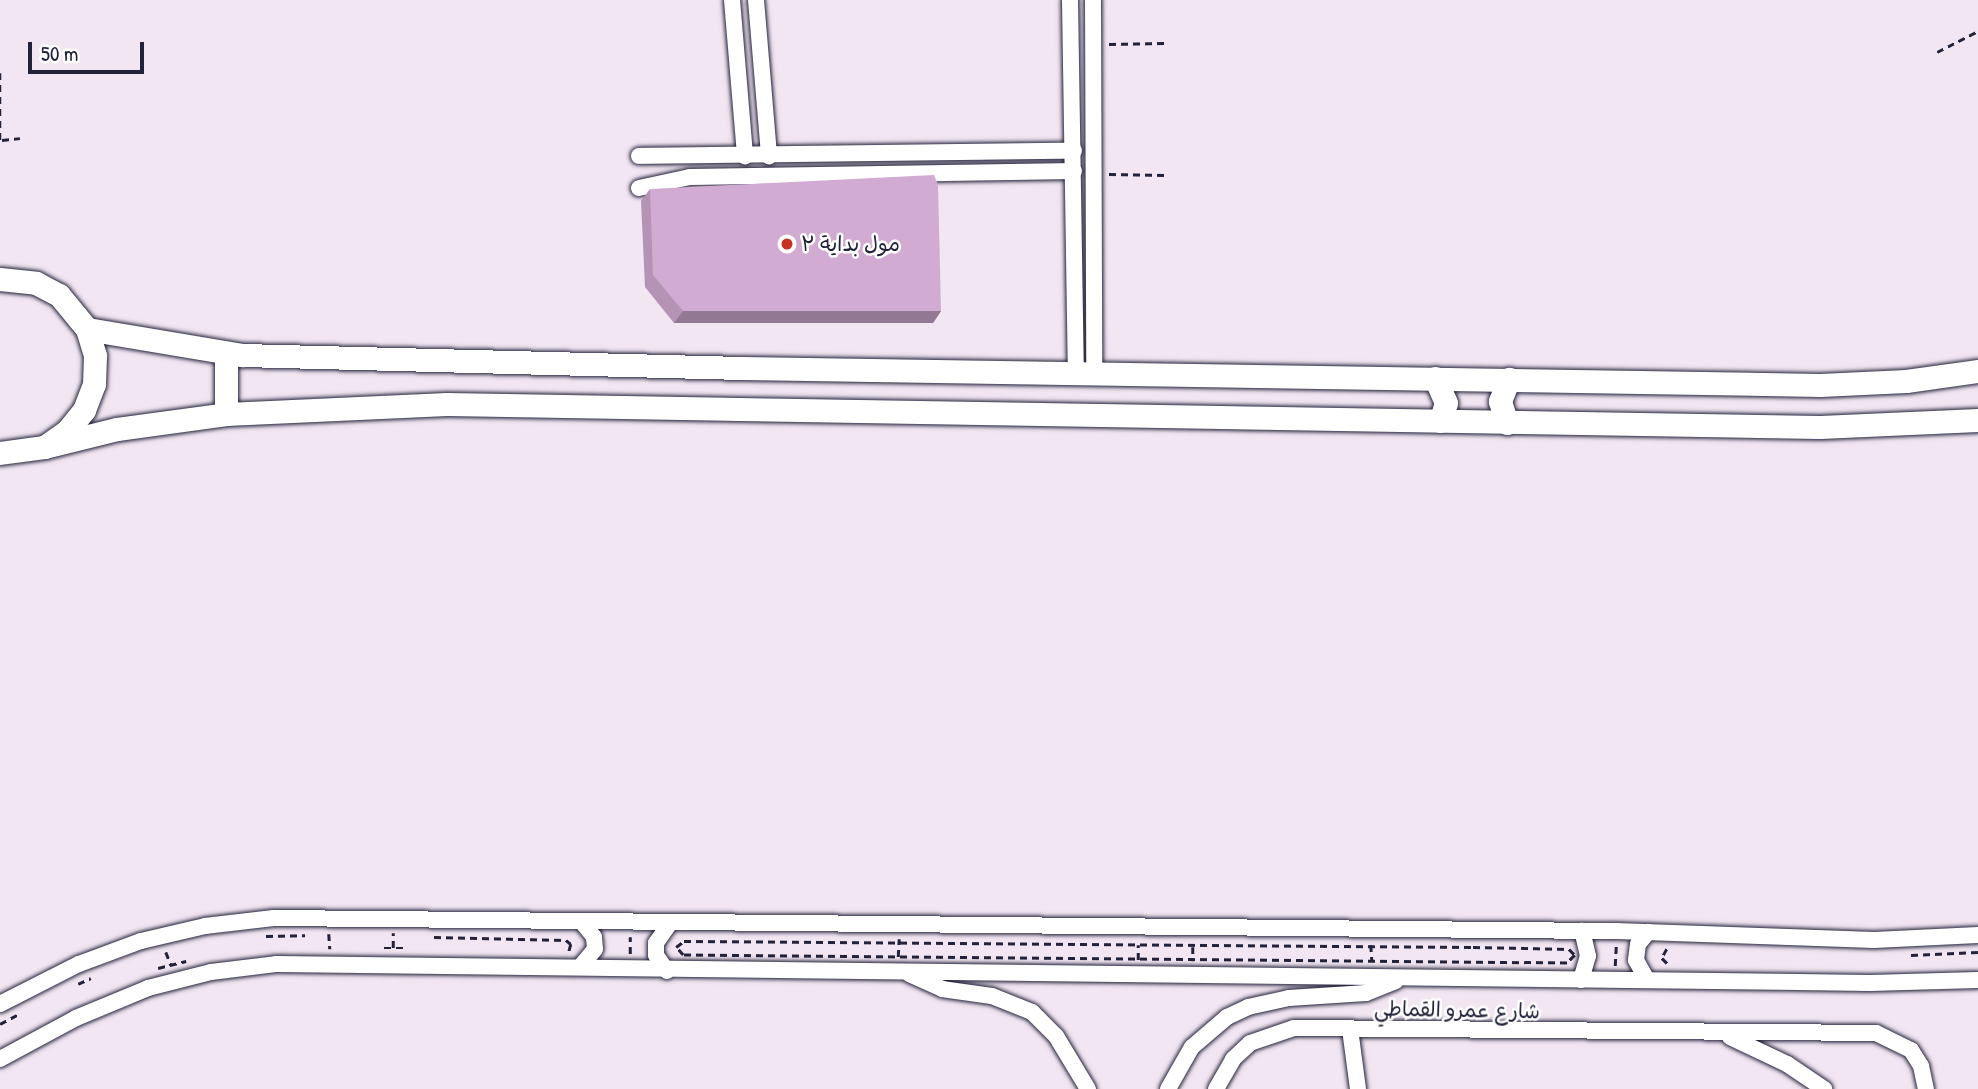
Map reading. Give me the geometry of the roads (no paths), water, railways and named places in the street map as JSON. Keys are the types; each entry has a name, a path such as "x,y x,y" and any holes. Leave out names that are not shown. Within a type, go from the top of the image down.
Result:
{"street":[{"path":"732,0 745,156"},
{"path":"756,0 769,156"},
{"path":"1070,0 1075,283 1085,372"},
{"path":"1085,372 1094,282 1096,173 1093,0"},
{"path":"639,156 1074,151"},
{"path":"709,157 709,176"},
{"path":"639,188 709,176 1074,171"},
{"path":"0,279 36,283 59,295 88,329 95,356 89,397 67,431 44,446"},
{"path":"1075,283 1094,282"},
{"path":"88,329 226,354 1820,385 1906,381 1978,371"},
{"path":"226,354 226,414"},
{"path":"1435,378 1446,403 1440,421"},
{"path":"1507,423 1500,401 1508,379"},
{"path":"2,458 117,429 226,414 447,404 1874,427 1978,420"},
{"path":"0,1003 79,964 240,921 327,917 670,923 899,933 1193,937 1370,938 1582,931 1874,940 1978,935"},
{"path":"580,967 590,960 595,943 582,922"},
{"path":"667,971 656,955 656,943 670,923"},
{"path":"1581,979 1588,956 1582,931"},
{"path":"1647,981 1636,960 1638,944 1648,932"},
{"path":"0,1059 118,999 176,980 242,967 580,967 667,971 1137,975 1193,968 1373,978 1978,980"},
{"path":"902,972 942,989 992,996 1032,1012 1062,1043 1088,1089"},
{"path":"1168,1089 1192,1047 1218,1024 1248,1007 1366,993 1402,978"},
{"path":"1350,1029 1358,1089"},
{"name":"شارع عمرو القماطي","path":"1216,1089 1233,1059 1271,1033 1350,1029 1725,1035 1877,1033 1895,1038 1911,1050 1921,1066 1926,1089"},
{"name":"شارع عمرو القماطي","path":"1725,1035 1787,1064 1824,1089"}],"place":[{"name":"مول بداية ۲","path":"787,244"}]}
